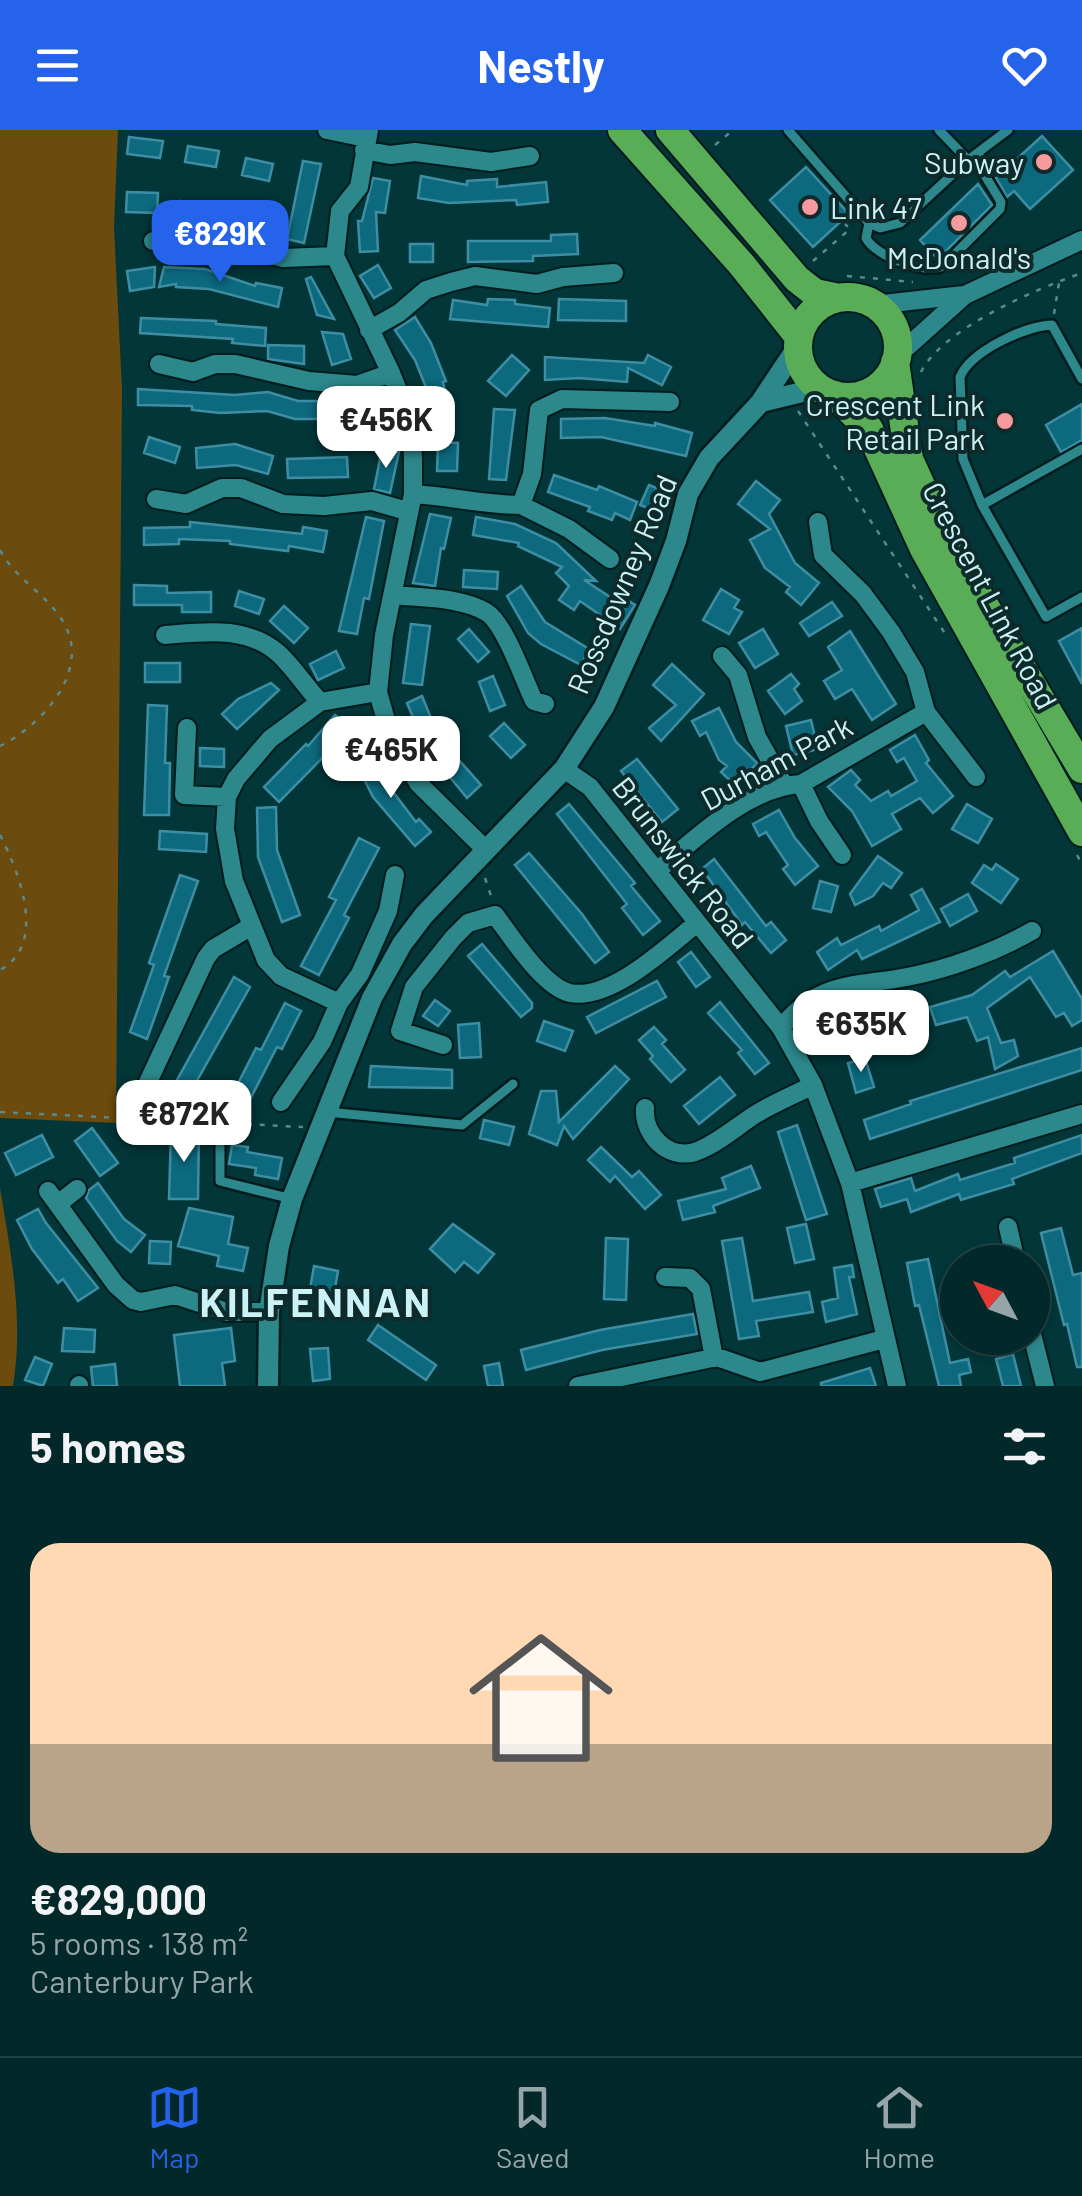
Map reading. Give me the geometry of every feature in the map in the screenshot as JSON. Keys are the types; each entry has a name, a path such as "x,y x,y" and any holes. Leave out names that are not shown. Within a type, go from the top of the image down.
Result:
{"highway":[{"name":"Crescent Link Road","path":"622,130 742,265 798,342 804,372 868,429 924,549 1082,832"},
{"path":"670,130 797,279 816,293 839,286"},
{"path":"798,342 814,311 839,286"},
{"path":"839,286 874,305"},
{"name":"Crescent Link Road","path":"874,305 893,325 909,459 961,566 1082,769"},
{"path":"826,391 859,396 888,377 896,359"}],"street":[{"path":"326,130 366,139 390,155 415,152 491,162 530,156"},
{"path":"366,139 359,186 340,210 335,256 411,424 410,502 384,635 378,692 387,724 418,784 481,856"},
{"path":"896,359 964,295 1080,238"},
{"path":"153,241 217,240 283,258 335,256"},
{"path":"369,330 399,313 426,290 475,276 538,284 563,277 614,273"},
{"path":"874,305 964,295"},
{"name":"Rossdowney Road","path":"268,1378 269,1312 278,1246 292,1199 372,998 402,944 439,896 564,768 604,707 636,641 676,541 688,494 709,458 760,403 798,342"},
{"path":"159,364 193,372 215,364 235,364 309,382 357,385 391,373"},
{"name":"Rossdowney Road","path":"760,403 786,394 826,391"},
{"path":"521,505 532,474 538,410 562,399 670,402"},
{"path":"156,498 186,504 222,488 242,488 283,504 410,502 448,496 486,505 521,505 569,529 610,559"},
{"path":"818,522 823,556 864,594 891,632 915,672 926,712 976,777"},
{"path":"393,595 460,603 488,612 499,626 534,701 544,704"},
{"path":"164,634 218,632 260,642 278,654 320,702"},
{"path":"722,656 738,674 758,737 842,856"},
{"path":"339,1003 281,976 266,960 234,882 225,828 226,798 270,739 320,702 378,692"},
{"name":"Durham Park","path":"657,870 716,820 792,785 926,712"},
{"path":"187,728 184,795 226,798"},
{"name":"Brunswick Road","path":"564,768 590,787 782,1028 813,1086 850,1183 897,1386"},
{"path":"281,1102 322,1042 339,1003 360,974 388,911 395,875"},
{"path":"442,1045 400,1031 414,988 468,923 495,915 541,975 568,993 596,991 638,970 697,923"},
{"path":"142,1095 206,958 213,949 250,927"},
{"path":"782,1028 799,1006 829,990 910,976 1008,944 1032,930"},
{"path":"645,1108 649,1132 678,1155 698,1152 761,1111 813,1086"},
{"path":"850,1183 1082,1114"},
{"path":"76,1190 53,1198 116,1285 133,1300 175,1295 228,1312 269,1312"},
{"path":"1008,1227 1012,1245"},
{"path":"664,1277 690,1278 701,1290 714,1358"},
{"path":"578,1386 714,1358 762,1379 884,1339"},
{"path":"1037,1355 1044,1386"}],"lane":[{"path":"788,130 869,223 880,228 900,223 968,160 1008,130"},
{"path":"939,130 968,160"},
{"path":"869,223 866,238 876,252 924,268 934,270 943,266 1000,209 1002,202 981,170 978,154"},
{"path":"1082,379 1052,325 1034,326 972,358 960,378 963,458 982,504 1046,617 1082,597"},
{"path":"982,504 1082,449"},
{"path":"324,1120 462,1125 514,1084"},
{"path":"220,1142 220,1181 292,1199"}],"path":[{"path":"710,149 734,130"},
{"path":"808,265 850,230 845,224"},
{"path":"918,380 934,351 952,335 1059,281 1082,274"},
{"path":"1052,325 1059,281"},
{"path":"839,286 914,282"},
{"path":"786,394 944,634"},
{"path":"0,550 9,566 58,616 67,629 71,649 70,668 50,708 13,740 0,746"},
{"path":"0,835 20,880 26,919 20,952 0,970"},
{"path":"481,856 495,915"},
{"path":"0,1112 324,1120"}],"shaded area":[{"path":"0,130 118,130 114,227 122,389 116,1123 0,1118"},
{"path":"0,1188 17,1312 13,1386 0,1386"}],"building":[{"path":"1042,136 1073,170 1030,209 1014,191 1007,197 996,178"},
{"path":"129,137 163,141 160,158 127,154"},
{"path":"188,146 219,151 216,167 185,162"},
{"path":"246,158 273,164 269,181 242,175"},
{"path":"303,161 321,164 304,243 287,239"},
{"name":"Link 47","path":"806,167 849,214 813,247 770,200"},
{"path":"421,176 467,185 467,181 497,179 497,187 546,182 548,202 449,203 418,198"},
{"path":"373,178 390,181 385,213 376,212 378,251 360,252 358,221 362,221"},
{"name":"McDonald's","path":"978,184 992,205 938,259 920,240"},
{"path":"127,192 158,193 157,213 126,212"},
{"path":"181,201 262,221 258,238 176,220"},
{"path":"577,234 578,254 533,256 533,261 468,262 468,241 551,241 551,235"},
{"path":"410,244 433,244 433,262 410,262"},
{"path":"378,265 391,288 374,298 360,276"},
{"path":"155,267 154,287 130,291 127,271"},
{"path":"164,267 205,269 255,286 256,283 282,288 278,307 209,289 176,284 159,287"},
{"path":"311,277 334,319 317,315 306,279"},
{"path":"488,299 550,308 548,327 450,319 453,300 487,305"},
{"path":"559,299 626,301 626,321 558,320"},
{"path":"415,317 431,343 446,381 443,382 451,420 435,424 415,360 395,330"},
{"path":"141,318 266,328 265,346 232,343 233,339 140,333"},
{"path":"322,332 343,334 351,359 332,365"},
{"path":"268,345 304,346 304,364 268,359"},
{"path":"512,355 529,370 506,396 488,381"},
{"path":"648,355 671,367 662,385 628,368 627,382 545,380 545,357 644,363"},
{"path":"138,389 235,395 268,392 298,401 342,401 342,419 295,419 267,411 220,413 192,410 192,406 138,405"},
{"path":"1082,404 1082,440 1061,452 1046,425"},
{"path":"379,407 380,432 360,433 359,408"},
{"path":"494,409 515,410 506,480 489,479"},
{"path":"561,419 655,423 692,433 686,456 601,437 561,438"},
{"path":"149,437 180,447 175,463 144,453"},
{"path":"438,442 458,443 457,471 437,471"},
{"path":"235,444 273,456 268,474 236,465 197,468 196,448"},
{"path":"382,449 399,452 390,493 374,489"},
{"path":"347,457 348,477 288,478 287,459"},
{"path":"554,475 597,490 599,486 637,502 630,520 615,513 612,520 588,511 590,507 548,492"},
{"path":"756,481 780,500 769,514 795,563 819,583 801,605 786,592 790,587 765,568 750,540 770,529 738,504"},
{"path":"649,485 666,492 658,512 640,505"},
{"path":"430,514 451,518 435,586 413,583"},
{"path":"366,517 384,521 369,599 364,598 357,634 339,631"},
{"path":"476,517 515,524 556,543 596,581 584,580 615,600 619,595 635,605 620,629 580,601 574,610 559,600 569,586 556,573 562,567 518,546 519,543 473,535"},
{"path":"190,522 302,534 303,527 327,531 323,552 179,539 179,544 144,545 144,528 190,527"},
{"path":"464,570 498,572 497,589 463,587"},
{"path":"134,585 167,586 167,593 211,592 211,612 182,612 182,605 134,605"},
{"path":"521,586 545,622 589,649 581,665 528,633 507,596"},
{"path":"721,589 739,600 734,608 742,612 729,634 703,620"},
{"path":"239,591 264,599 259,614 235,606"},
{"path":"832,602 842,616 809,636 800,623"},
{"path":"284,606 308,628 294,643 270,621"},
{"path":"411,624 430,626 422,685 403,683"},
{"path":"1082,628 1082,684 1059,641"},
{"path":"469,629 489,652 478,662 458,639"},
{"path":"763,629 778,654 755,668 739,643"},
{"path":"850,631 896,704 872,720 852,689 835,699 824,681 842,670 828,647"},
{"path":"336,651 344,668 318,680 310,664"},
{"path":"145,663 180,663 180,682 145,682"},
{"path":"672,664 704,694 661,741 649,728 676,705 653,685"},
{"path":"791,674 799,684 794,689 802,701 785,714 768,691"},
{"path":"493,676 505,705 490,711 479,682"},
{"path":"271,683 279,690 237,729 222,714 238,699"},
{"path":"422,696 433,723 428,725 481,785 467,798 426,748 407,703"},
{"path":"148,705 167,706 165,763 170,763 169,815 144,815"},
{"path":"719,708 736,742 757,763 736,786 721,772 727,766 719,760 706,732 700,736 692,721"},
{"path":"335,715 359,735 346,750 337,743 279,802 264,787"},
{"path":"811,720 818,749 793,755 786,726"},
{"path":"504,723 525,745 511,758 490,736"},
{"path":"915,735 929,760 926,763 953,796 933,813 920,798 892,814 901,829 872,846 852,811 828,787 851,770 860,780 855,785 871,801 888,791 891,796 917,781 904,758 897,762 890,750"},
{"path":"200,748 224,749 224,767 200,766"},
{"path":"370,753 381,776 416,822 419,819 431,832 415,846 373,797 355,761"},
{"path":"637,759 678,809 662,822 621,771"},
{"path":"569,804 635,883 631,886 660,921 643,935 622,908 627,904 557,814"},
{"path":"967,804 992,819 978,843 952,829"},
{"path":"276,807 277,850 300,915 282,922 258,857 257,808"},
{"path":"779,810 818,866 795,885 783,869 788,865 766,832 759,836 753,824"},
{"path":"160,831 207,834 206,852 159,849"},
{"path":"359,838 379,848 344,915 349,918 319,975 301,966 336,900 329,897"},
{"path":"529,853 609,952 595,963 515,865"},
{"path":"878,856 902,873 891,888 883,883 873,896 855,905 850,894"},
{"path":"714,859 766,926 771,922 786,940 771,953 745,922 742,925 702,869"},
{"path":"996,864 1018,879 1001,903 972,883 984,865 992,870"},
{"path":"180,875 198,881 164,976 169,977 147,1039 130,1032"},
{"path":"820,881 838,886 831,912 813,908"},
{"path":"922,889 940,922 862,959 857,950 828,970 817,952 837,938 841,945 879,926 881,931 919,910 911,895"},
{"path":"968,894 977,911 950,926 941,909"},
{"path":"482,944 532,1003 532,1008 521,1017 468,956"},
{"path":"1053,951 1082,999 1082,1020 1072,1026 1064,1013 1056,1017 1030,977 987,1008 1001,1043 1014,1040 1018,1056 995,1069 988,1037 977,1041 967,1017 936,1025 930,1007 972,995 1005,971 1010,977"},
{"path":"691,952 710,977 696,987 678,962"},
{"path":"234,977 250,987 182,1107 167,1098"},
{"path":"657,981 666,997 596,1033 587,1017"},
{"path":"435,1000 450,1011 438,1026 423,1016"},
{"path":"720,1002 769,1063 755,1074 738,1053 742,1050 708,1013"},
{"path":"285,1003 301,1011 282,1049 277,1047 243,1113 227,1105"},
{"path":"914,1005 919,1021 839,1036 835,1016 866,1009 868,1017"},
{"path":"544,1021 573,1031 565,1051 537,1041"},
{"path":"479,1023 481,1057 460,1058 458,1025"},
{"path":"654,1027 666,1040 662,1044 685,1070 671,1082 639,1040"},
{"path":"1082,1048 1082,1070 870,1139 864,1120 911,1104 910,1101"},
{"path":"865,1058 874,1087 856,1093 848,1063"},
{"path":"371,1066 452,1070 452,1088 369,1087"},
{"path":"615,1066 629,1079 573,1139 564,1126 557,1145 529,1134 541,1091 556,1091 559,1122"},
{"path":"720,1077 735,1095 699,1124 684,1106"},
{"path":"484,1120 514,1127 509,1145 480,1138"},
{"path":"797,1125 827,1214 806,1220 778,1132"},
{"path":"92,1128 118,1163 100,1176 75,1141"},
{"path":"171,1130 199,1130 198,1199 169,1199"},
{"path":"42,1135 53,1157 16,1175 5,1153"},
{"path":"1082,1135 1082,1153 1012,1179 1014,1184 961,1200 959,1194 911,1212 907,1199 881,1207 875,1189 911,1178 915,1191 958,1174 960,1180 1015,1163 1014,1158"},
{"path":"232,1145 248,1147 247,1152 282,1158 278,1179 255,1175 256,1168 229,1164"},
{"path":"601,1147 632,1177 639,1171 661,1195 645,1209 615,1176 610,1182 588,1160"},
{"path":"751,1166 760,1188 713,1206 715,1212 683,1220 678,1201 726,1189 722,1178"},
{"path":"98,1183 124,1219 145,1235 131,1252 117,1241 86,1198"},
{"path":"189,1208 233,1217 228,1244 248,1248 243,1271 217,1266 219,1256 178,1246"},
{"path":"38,1209 98,1288 78,1301 63,1279 58,1283 32,1249 17,1220"},
{"path":"453,1224 494,1254 478,1273 464,1262 455,1272 430,1249"},
{"path":"806,1224 814,1259 795,1263 787,1228"},
{"path":"1061,1228 1073,1275 1082,1273 1082,1367 1077,1367 1067,1324 1064,1325 1050,1269 1050,1245 1044,1245 1041,1233"},
{"path":"606,1238 628,1239 626,1300 604,1299"},
{"path":"742,1238 753,1301 809,1292 813,1312 756,1321 759,1336 739,1339 722,1241"},
{"path":"150,1241 171,1242 170,1264 149,1263"},
{"path":"928,1259 940,1316 940,1355 948,1355 950,1363 968,1359 971,1372 959,1375 961,1386 939,1386 919,1305 915,1306 907,1263"},
{"path":"852,1265 854,1277 849,1277 857,1314 826,1322 822,1302 838,1298 834,1268"},
{"path":"314,1266 338,1271 334,1294 310,1289"},
{"path":"693,1314 697,1334 602,1350 526,1370 521,1350 600,1330"},
{"path":"378,1325 436,1365 426,1380 368,1340"},
{"path":"64,1328 95,1330 94,1352 62,1351"},
{"path":"231,1328 235,1361 222,1363 225,1386 180,1386 174,1335"},
{"path":"328,1348 330,1379 313,1381 310,1349"},
{"path":"1013,1355 1021,1386 1003,1386 996,1359"},
{"path":"35,1357 52,1364 43,1386 25,1380"},
{"path":"499,1363 503,1386 488,1386 484,1366"},
{"path":"115,1364 117,1386 93,1386 91,1367"},
{"path":"870,1368 876,1386 821,1386 821,1383"}],"place":[{"name":"Subway","path":"1044,162"},
{"name":"Link 47","path":"810,207"},
{"name":"McDonald's","path":"959,223"},
{"name":"Crescent Link Retail Park","path":"1005,421"}],"district":[{"name":"KILFENNAN","path":"316,1301"}]}
